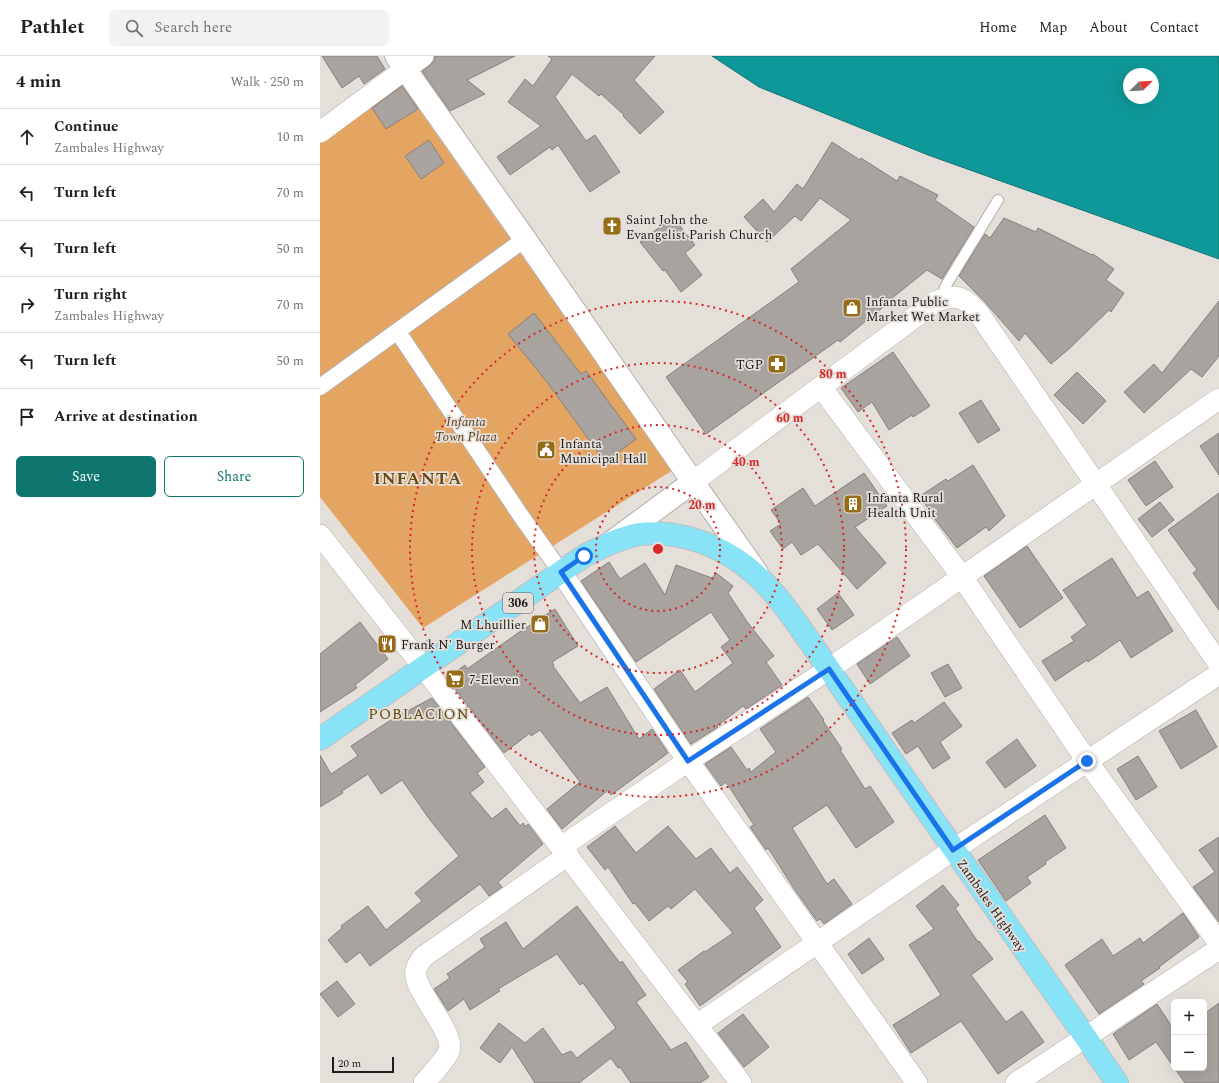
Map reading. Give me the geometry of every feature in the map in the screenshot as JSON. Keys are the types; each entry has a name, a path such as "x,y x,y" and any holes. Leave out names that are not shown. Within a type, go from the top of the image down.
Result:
{"main road":[{"name":"Zambales Highway","path":"320,739 584,556 610,543 640,534 665,534 687,538 710,546 734,558 761,579 780,601 829,669 953,850 1118,1083"}],"street":[{"path":"320,132 400,62 423,56"},
{"path":"400,62 525,238 761,579"},
{"path":"320,387 398,332 525,238"},
{"path":"610,543 935,302 945,298 957,297 969,303 980,315 1219,664"},
{"path":"398,332 688,761 917,1083"},
{"path":"821,387 962,577 1087,761 1219,943"},
{"path":"424,1083 448,1053 450,1046 449,1038 445,1030 420,988 415,976 417,965 423,957 688,761 829,669 1219,399"},
{"path":"320,535 565,851 742,1083"},
{"path":"697,1025 953,850 1219,674"},
{"path":"1016,1083 1219,949"}],"lane":[{"path":"945,298 945,287 998,200"}],"green space":[{"name":"Infanta Town Plaza","path":"399,81 673,470 423,628 320,497 320,140"}],"water":[{"path":"712,56 1219,56 1219,259 928,155 759,87"}],"building":[{"path":"322,56 377,56 385,69 364,84 359,76 342,88"},
{"path":"435,56 515,56 467,80 485,94 450,111 422,71 434,61"},
{"path":"548,56 655,56 634,80 664,112 640,134 623,116 624,115 601,94 599,96 572,74 555,97 586,141 595,135 620,172 590,192 558,145 552,150 550,147 510,175 497,157 541,126 508,102 525,79 533,86 552,59"},
{"path":"402,86 418,109 386,129 372,108"},
{"path":"429,140 444,163 421,179 405,156"},
{"path":"832,142 860,160 861,158 897,181 900,176 938,195 935,200 974,227 942,279 927,270 840,342 838,340 706,434 666,377 799,282 791,269 851,220 820,198 801,221 795,216 767,242 744,217 763,199 774,212 797,184 803,189"},
{"path":"673,217 695,245 685,253 702,275 681,292 665,270 663,271 640,242"},
{"path":"1004,218 1036,232 1038,228 1092,255 1093,254 1114,269 1106,280 1124,293 1111,312 1109,310 1070,348 1051,364 1025,333 1019,341 984,301 959,276 985,234 990,238"},
{"path":"1219,301 1219,356 1202,377 1191,369 1144,413 1124,392 1154,364 1162,373"},
{"path":"534,313 581,374 586,371 636,439 605,462 547,382 508,334"},
{"path":"893,352 930,406 913,417 912,415 889,430 872,402 858,412 841,388"},
{"path":"1077,372 1106,401 1083,424 1054,395"},
{"path":"981,400 1000,430 978,443 959,413"},
{"path":"1219,433 1219,475 1200,446"},
{"path":"1155,461 1173,487 1146,506 1128,480"},
{"path":"973,465 1005,516 989,531 986,527 957,548 934,518 920,496 946,479 948,481"},
{"path":"864,473 887,506 855,527 886,563 857,589 818,544 801,555 792,542 783,549 770,531 781,524 771,510 803,488 815,506"},
{"path":"1219,493 1219,610 1193,573 1197,570 1168,530"},
{"path":"1160,502 1174,520 1152,537 1138,519"},
{"path":"1027,546 1063,598 1020,628 984,576"},
{"path":"1112,558 1137,598 1148,591 1173,631 1131,658 1120,640 1088,662 1087,660 1055,681 1042,661 1074,641 1071,637 1087,625 1063,590"},
{"path":"609,562 620,579 645,563 665,595 676,565 712,578 716,573 733,586 728,593 748,623 774,656 766,662 782,685 746,709 743,706 717,726 718,727 691,744 654,689 680,670 695,692 733,663 721,647 730,640 711,612 636,662 581,581"},
{"path":"838,593 854,615 832,630 817,609"},
{"path":"555,609 578,646 552,662 554,665 553,666 580,703 607,687 639,739 652,729 668,753 611,795 608,790 562,829 547,809 580,782 540,730 531,736 530,733 504,753 447,678 465,665 467,669"},
{"path":"360,622 388,659 355,685 357,688 320,712 320,654"},
{"path":"897,637 910,656 870,684 857,664"},
{"path":"948,664 962,688 945,697 931,673"},
{"path":"808,697 842,749 840,750 865,789 870,786 894,822 856,848 827,805 792,828 827,884 834,879 852,904 824,924 820,919 817,921 768,848 766,850 750,827 754,825 726,782 721,786 705,764 731,747 747,770 749,768 751,772 776,752 760,729"},
{"path":"432,698 485,767 477,773 484,782 470,793 492,819 506,808 520,826 523,823 526,827 528,824 543,844 498,882 502,887 489,896 480,884 370,966 360,952 346,963 328,940 342,928 341,926 368,906 386,930 422,901 415,893 459,856 430,820 402,780 381,794 368,774 342,791 343,793 320,807 320,755 331,774 358,756 351,746 394,718"},
{"path":"944,702 962,726 940,742 950,758 933,769 918,746 906,754 892,733 912,720 914,723"},
{"path":"1196,710 1217,747 1181,769 1159,731"},
{"path":"1017,739 1036,766 1005,788 986,762"},
{"path":"1138,756 1157,787 1136,800 1117,769"},
{"path":"1045,815 1066,848 1045,862 1046,864 1027,877 1031,883 1006,901 978,860"},
{"path":"615,826 636,853 668,826 696,859 711,848 730,873 737,867 763,900 754,908 781,947 700,1006 685,984 688,982 678,970 704,951 705,952 733,933 695,889 671,909 668,906 649,921 635,903 633,904 608,867 605,870 587,847"},
{"path":"1219,837 1219,922 1193,887 1215,872 1199,850"},
{"path":"943,885 959,905 955,908 978,942 979,941 993,959 971,975 1006,1022 1022,1011 1044,1042 998,1074 961,1021 911,1053 893,1025 941,995 909,945 934,929 916,906"},
{"path":"577,906 620,963 622,961 646,995 636,1002 671,1050 686,1042 709,1077 700,1083 631,1083 620,1067 618,1068 611,1058 579,1083 535,1083 512,1047 500,1063 480,1048 499,1023 525,1043 543,1028 562,1055 571,1051 577,1058 616,1028 583,983 580,985 557,954 498,989 500,991 470,1010 464,999 448,1011 434,989 450,978 447,974 485,947 480,939 506,922 523,949"},
{"path":"1183,913 1199,937 1141,981 1144,984 1099,1014 1065,965 1102,939 1113,956 1140,938 1143,943"},
{"path":"869,938 884,959 862,974 848,954"},
{"path":"337,981 355,1004 338,1017 320,994"},
{"path":"1219,1003 1219,1083 1185,1083 1176,1071 1207,1071 1207,1012"},
{"path":"1157,1004 1171,1025 1171,1063 1156,1042 1129,1060 1113,1034"},
{"path":"743,1014 769,1047 744,1067 718,1033"}],"place":[{"name":"Saint John the Evangelist Parish Church","path":"612,226"},
{"name":"Infanta Public Market Wet Market","path":"852,308"},
{"name":"TGP","path":"777,364"},
{"name":"Infanta Municipal Hall","path":"546,450"},
{"name":"Infanta Rural Health Unit","path":"853,504"},
{"name":"M Lhuillier","path":"540,624"},
{"name":"Frank N' Burger","path":"387,644"},
{"name":"7-Eleven","path":"455,679"}],"district":[{"name":"INFANTA","path":"418,478"},
{"name":"POBLACION","path":"419,714"}],"route":[{"path":"584,556 561,572 688,761 829,669 953,850 1087,761"}]}
